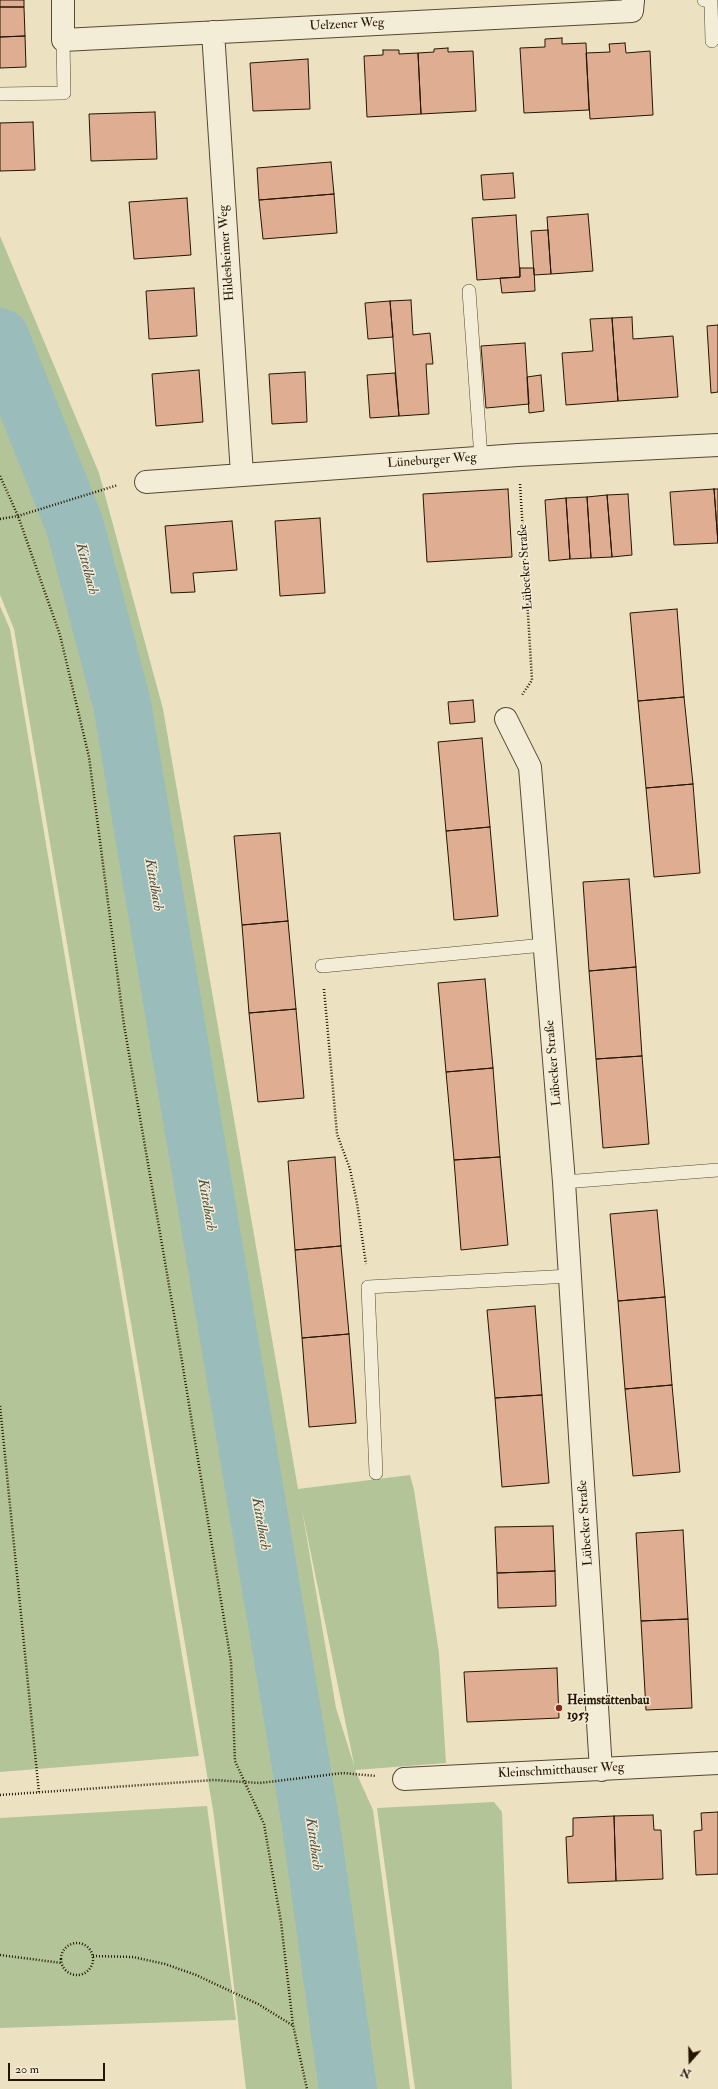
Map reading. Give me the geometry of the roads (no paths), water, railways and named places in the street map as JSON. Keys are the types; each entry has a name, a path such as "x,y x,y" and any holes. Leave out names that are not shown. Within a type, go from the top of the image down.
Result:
{"street":[{"path":"63,0 63,40"},
{"name":"Uelzener Weg","path":"63,40 633,6"},
{"name":"Hildesheimer Weg","path":"213,32 242,474"},
{"name":"Lüneburger Weg","path":"146,482 518,455 718,445"},
{"name":"Lübecker Straße","path":"506,720 530,767 564,1182 601,1770"},
{"name":"Kleinschmitthauser Weg","path":"404,1779 718,1763"}],"lane":[{"path":"704,0 711,1 712,41"},
{"path":"0,94 64,93 63,40"},
{"path":"469,291 481,458"},
{"path":"322,966 544,945"},
{"path":"564,1182 718,1170"},
{"path":"376,1473 368,1287 570,1276"}],"waterway":[{"name":"Kittelbach","path":"0,337 75,526 122,704 310,1819 348,2089"}],"place":[{"name":"Heimstättenbau 1953","path":"559,1708"}]}
